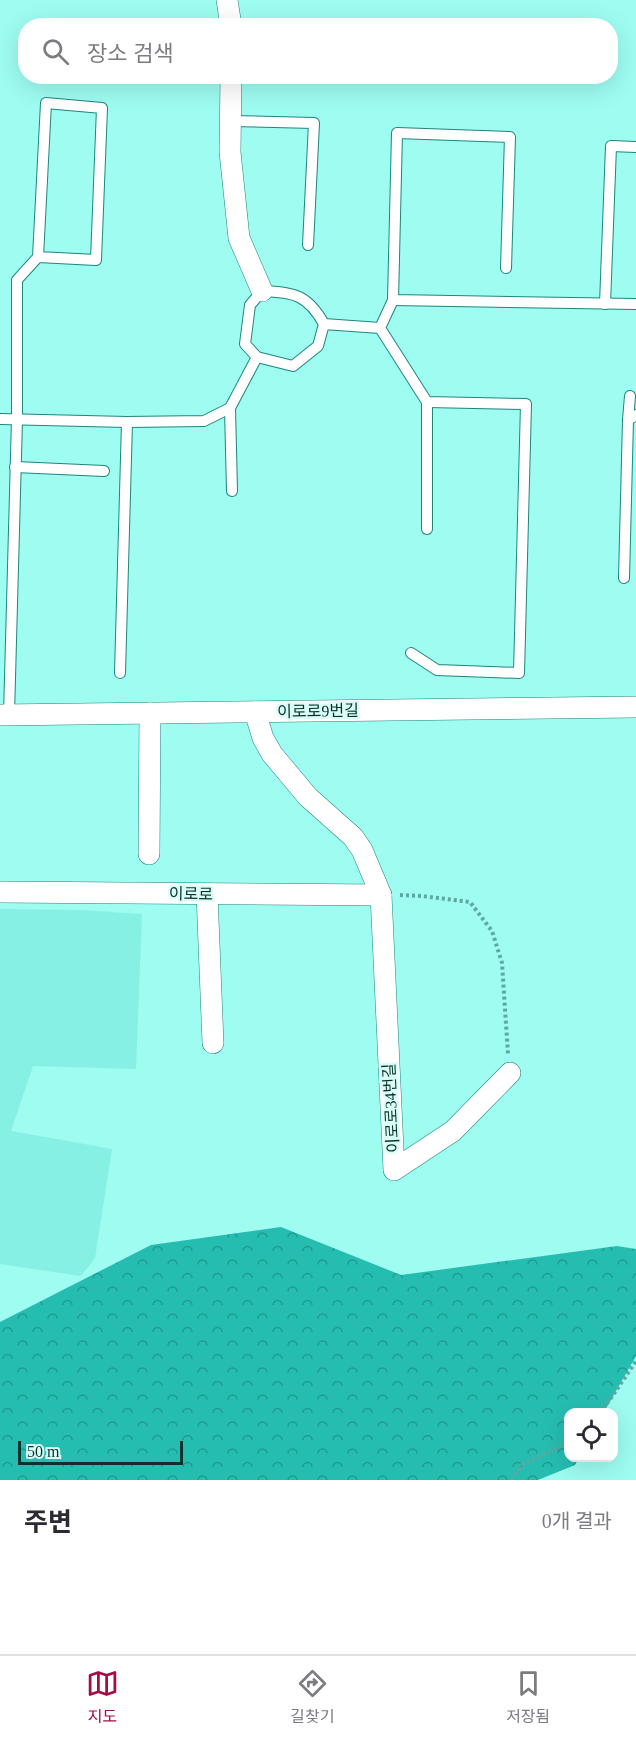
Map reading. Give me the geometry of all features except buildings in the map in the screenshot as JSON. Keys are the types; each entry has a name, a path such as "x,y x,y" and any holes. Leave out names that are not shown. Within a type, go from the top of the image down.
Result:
{"street":[{"path":"226,0 229,18"},
{"path":"231,84 230,152 239,238 262,291"},
{"name":"이로로9번길","path":"4,715 636,707"},
{"path":"255,712 262,738 272,754 308,797 353,837 362,850 381,895"},
{"path":"149,854 150,713"},
{"name":"이로로","path":"0,892 381,895"},
{"path":"207,894 213,1043"},
{"name":"이로로34번길","path":"381,895 394,1170 453,1131 510,1073"}],"lane":[{"path":"4,715 17,419 17,280 38,257 46,103 102,108 96,260 38,257"},
{"path":"230,121 314,123 308,245"},
{"path":"380,328 393,300 397,133 510,137 506,268"},
{"path":"605,304 611,146 636,147"},
{"path":"262,291 304,298 315,308 324,324 318,346 293,366 257,357 244,344 250,305 262,291"},
{"path":"393,300 636,304"},
{"path":"324,324 380,328"},
{"path":"380,328 428,402 428,529"},
{"path":"232,491 230,408 257,357"},
{"path":"624,578 632,418 630,396"},
{"path":"411,653 438,670 519,673 526,404 428,402"},
{"path":"0,419 204,421 230,408"},
{"path":"120,673 127,422"},
{"path":"15,467 104,471"}],"path":[{"path":"381,895 422,896 470,902 492,931 502,963 510,1073"},
{"path":"603,1408 636,1361"},
{"path":"511,1480 522,1465 564,1444"}],"shaded area":[{"path":"0,909 81,910 142,914 136,1069 33,1066 11,1131 112,1149 95,1258 81,1276 0,1264"}],"green space":[{"path":"281,1227 401,1275 617,1246 636,1249 636,1356 606,1408 564,1408 564,1462 577,1462 575,1465 538,1480 0,1480 0,1322 151,1245"}]}
